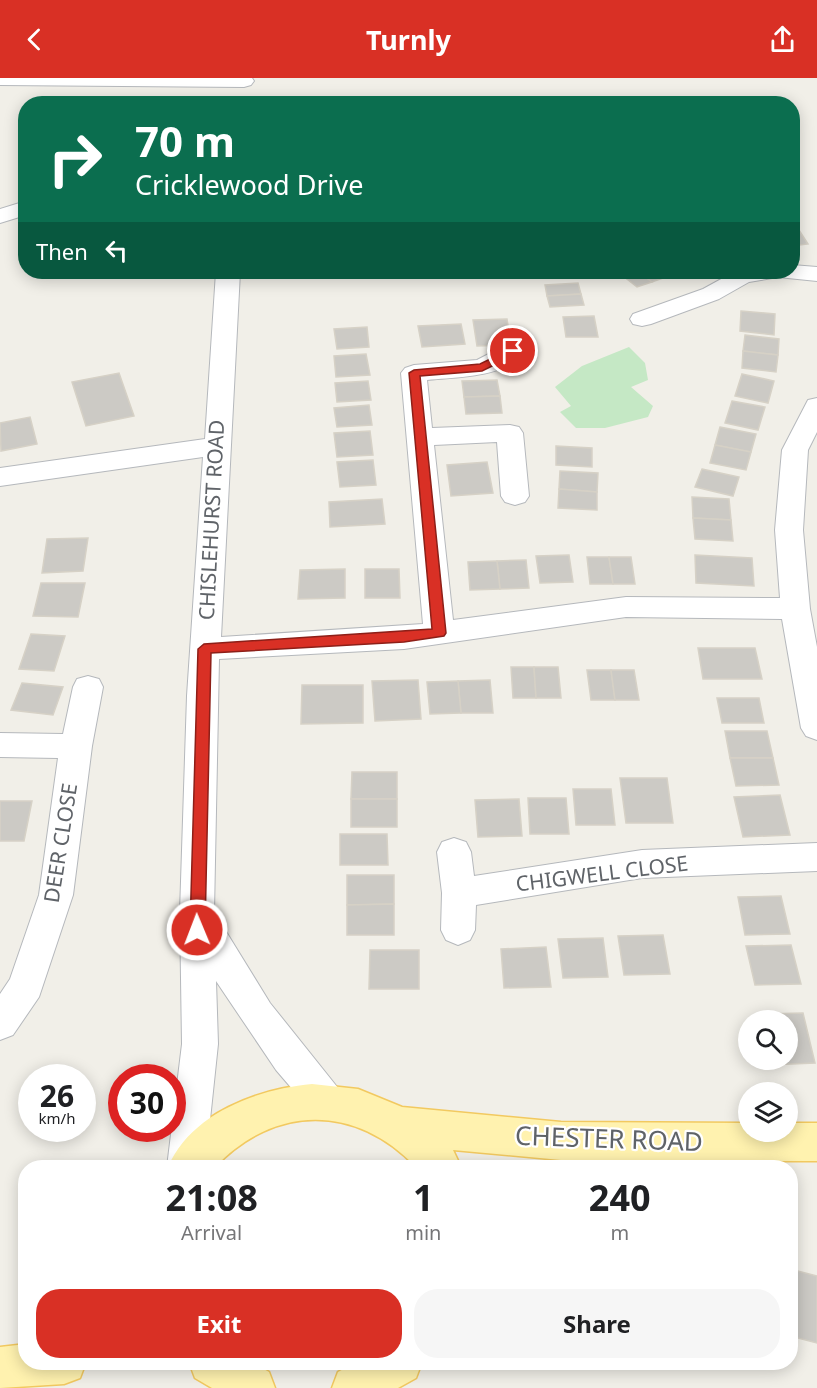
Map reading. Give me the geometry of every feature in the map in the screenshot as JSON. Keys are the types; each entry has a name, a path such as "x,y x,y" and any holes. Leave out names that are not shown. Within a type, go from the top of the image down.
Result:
{"main road":[{"path":"194,1160 214,1139 243,1119 291,1103 325,1100 373,1111 402,1126 434,1160"},
{"name":"CHESTER ROAD","path":"402,1126 561,1141 817,1142"},
{"name":"CHESTER ROAD","path":"718,1160 817,1142"},
{"path":"0,1364 18,1352"},
{"path":"0,1369 18,1367"},
{"path":"224,1370 253,1388"}],"street":[{"path":"0,79 244,80 242,96"},
{"path":"73,96 74,79"},
{"path":"0,216 18,210"},
{"path":"800,273 817,274"},
{"name":"CHISLEHURST ROAD","path":"188,1160 200,1044 197,912 204,649 228,279"},
{"path":"639,318 711,294 738,279"},
{"path":"439,633 414,373 482,368 513,351"},
{"path":"817,406 795,450 789,530 795,609 817,728"},
{"path":"420,437 510,433 515,496"},
{"path":"0,477 217,446"},
{"path":"204,649 404,638 626,607 795,609"},
{"name":"DEER CLOSE","path":"0,1024 26,986 56,895 76,746 88,687"},
{"path":"0,745 76,746"},
{"path":"454,852 459,893 458,930"},
{"name":"CHIGWELL CLOSE","path":"459,893 642,864 817,857"},
{"path":"197,912 226,968 258,1018 290,1062 325,1100"}],"green space":[{"path":"629,347 645,363 648,380 631,387 653,406 648,417 605,428 576,428 560,412 571,406 555,387 582,366"}],"building":[{"path":"800,232 808,244 800,245"},
{"path":"627,279 648,279 652,282 637,287"},
{"path":"578,283 581,294 547,296 545,285"},
{"path":"581,294 584,305 550,307 547,296"},
{"path":"741,311 775,314 774,335 740,331"},
{"path":"594,316 598,337 566,337 563,317"},
{"path":"507,319 511,345 477,346 473,320"},
{"path":"461,324 465,344 422,347 418,326"},
{"path":"367,327 369,347 337,349 334,329"},
{"path":"745,335 779,339 778,355 743,351"},
{"path":"743,351 778,355 776,372 742,368"},
{"path":"366,354 370,375 336,377 334,356"},
{"path":"119,373 134,416 86,426 72,382"},
{"path":"742,374 774,381 768,403 735,396"},
{"path":"497,380 500,396 464,397 462,381"},
{"path":"368,381 371,400 337,402 335,383"},
{"path":"500,396 502,413 466,414 464,397"},
{"path":"732,401 765,407 758,430 725,423"},
{"path":"369,405 372,425 337,427 334,408"},
{"path":"30,417 37,444 1,451 0,423"},
{"path":"720,427 756,434 751,452 715,445"},
{"path":"370,431 373,455 337,457 334,433"},
{"path":"715,445 751,452 746,470 710,463"},
{"path":"556,446 592,448 592,467 556,465"},
{"path":"373,460 376,485 340,487 337,462"},
{"path":"487,462 493,493 451,496 447,465"},
{"path":"702,469 739,477 733,496 695,487"},
{"path":"560,471 598,473 597,492 559,489"},
{"path":"559,489 597,492 597,510 558,508"},
{"path":"692,497 729,499 731,520 693,518"},
{"path":"382,499 385,524 330,527 329,502"},
{"path":"693,518 731,520 733,541 695,539"},
{"path":"88,538 83,571 42,573 47,539"},
{"path":"569,555 573,582 540,583 536,556"},
{"path":"695,555 752,558 754,586 696,583"},
{"path":"587,557 609,557 613,584 590,584"},
{"path":"609,557 631,557 635,584 613,584"},
{"path":"526,560 529,588 500,589 497,561"},
{"path":"497,561 500,589 470,590 468,562"},
{"path":"345,569 345,598 298,599 300,570"},
{"path":"365,569 399,569 400,598 365,598"},
{"path":"41,583 85,583 78,617 33,616"},
{"path":"31,634 65,636 54,671 19,669"},
{"path":"698,648 755,648 762,679 703,679"},
{"path":"511,667 534,667 536,698 513,698"},
{"path":"534,667 558,667 561,698 536,698"},
{"path":"587,670 611,670 615,700 591,700"},
{"path":"611,670 634,670 639,700 615,700"},
{"path":"418,680 421,719 375,721 372,681"},
{"path":"490,680 493,713 461,713 458,681"},
{"path":"458,681 461,713 430,714 427,682"},
{"path":"22,683 63,687 53,715 11,710"},
{"path":"302,685 363,685 363,723 301,724"},
{"path":"717,698 759,698 764,723 722,723"},
{"path":"725,731 767,731 773,758 730,758"},
{"path":"730,758 773,758 779,785 736,786"},
{"path":"352,772 397,772 397,799 351,799"},
{"path":"620,778 667,778 673,823 626,823"},
{"path":"573,789 611,789 615,825 576,825"},
{"path":"780,795 790,835 743,837 734,797"},
{"path":"528,798 566,798 569,834 530,834"},
{"path":"351,799 397,799 397,827 351,827"},
{"path":"519,799 522,836 478,837 475,800"},
{"path":"0,801 32,801 24,841 0,841"},
{"path":"340,834 387,834 388,865 340,865"},
{"path":"347,875 394,875 394,904 347,905"},
{"path":"781,896 790,934 745,935 738,897"},
{"path":"394,904 394,935 347,935 347,905"},
{"path":"663,935 670,974 624,975 618,936"},
{"path":"603,938 608,977 563,978 558,939"},
{"path":"791,945 801,984 755,985 746,946"},
{"path":"546,947 551,987 504,988 501,949"},
{"path":"370,950 419,950 419,989 369,989"},
{"path":"798,1013 803,1013 815,1063 798,1064"},
{"path":"798,1271 817,1276 817,1343 798,1338"}],"route":[{"path":"197,930 204,649 404,638 439,633 414,373 482,368 513,351"}]}
